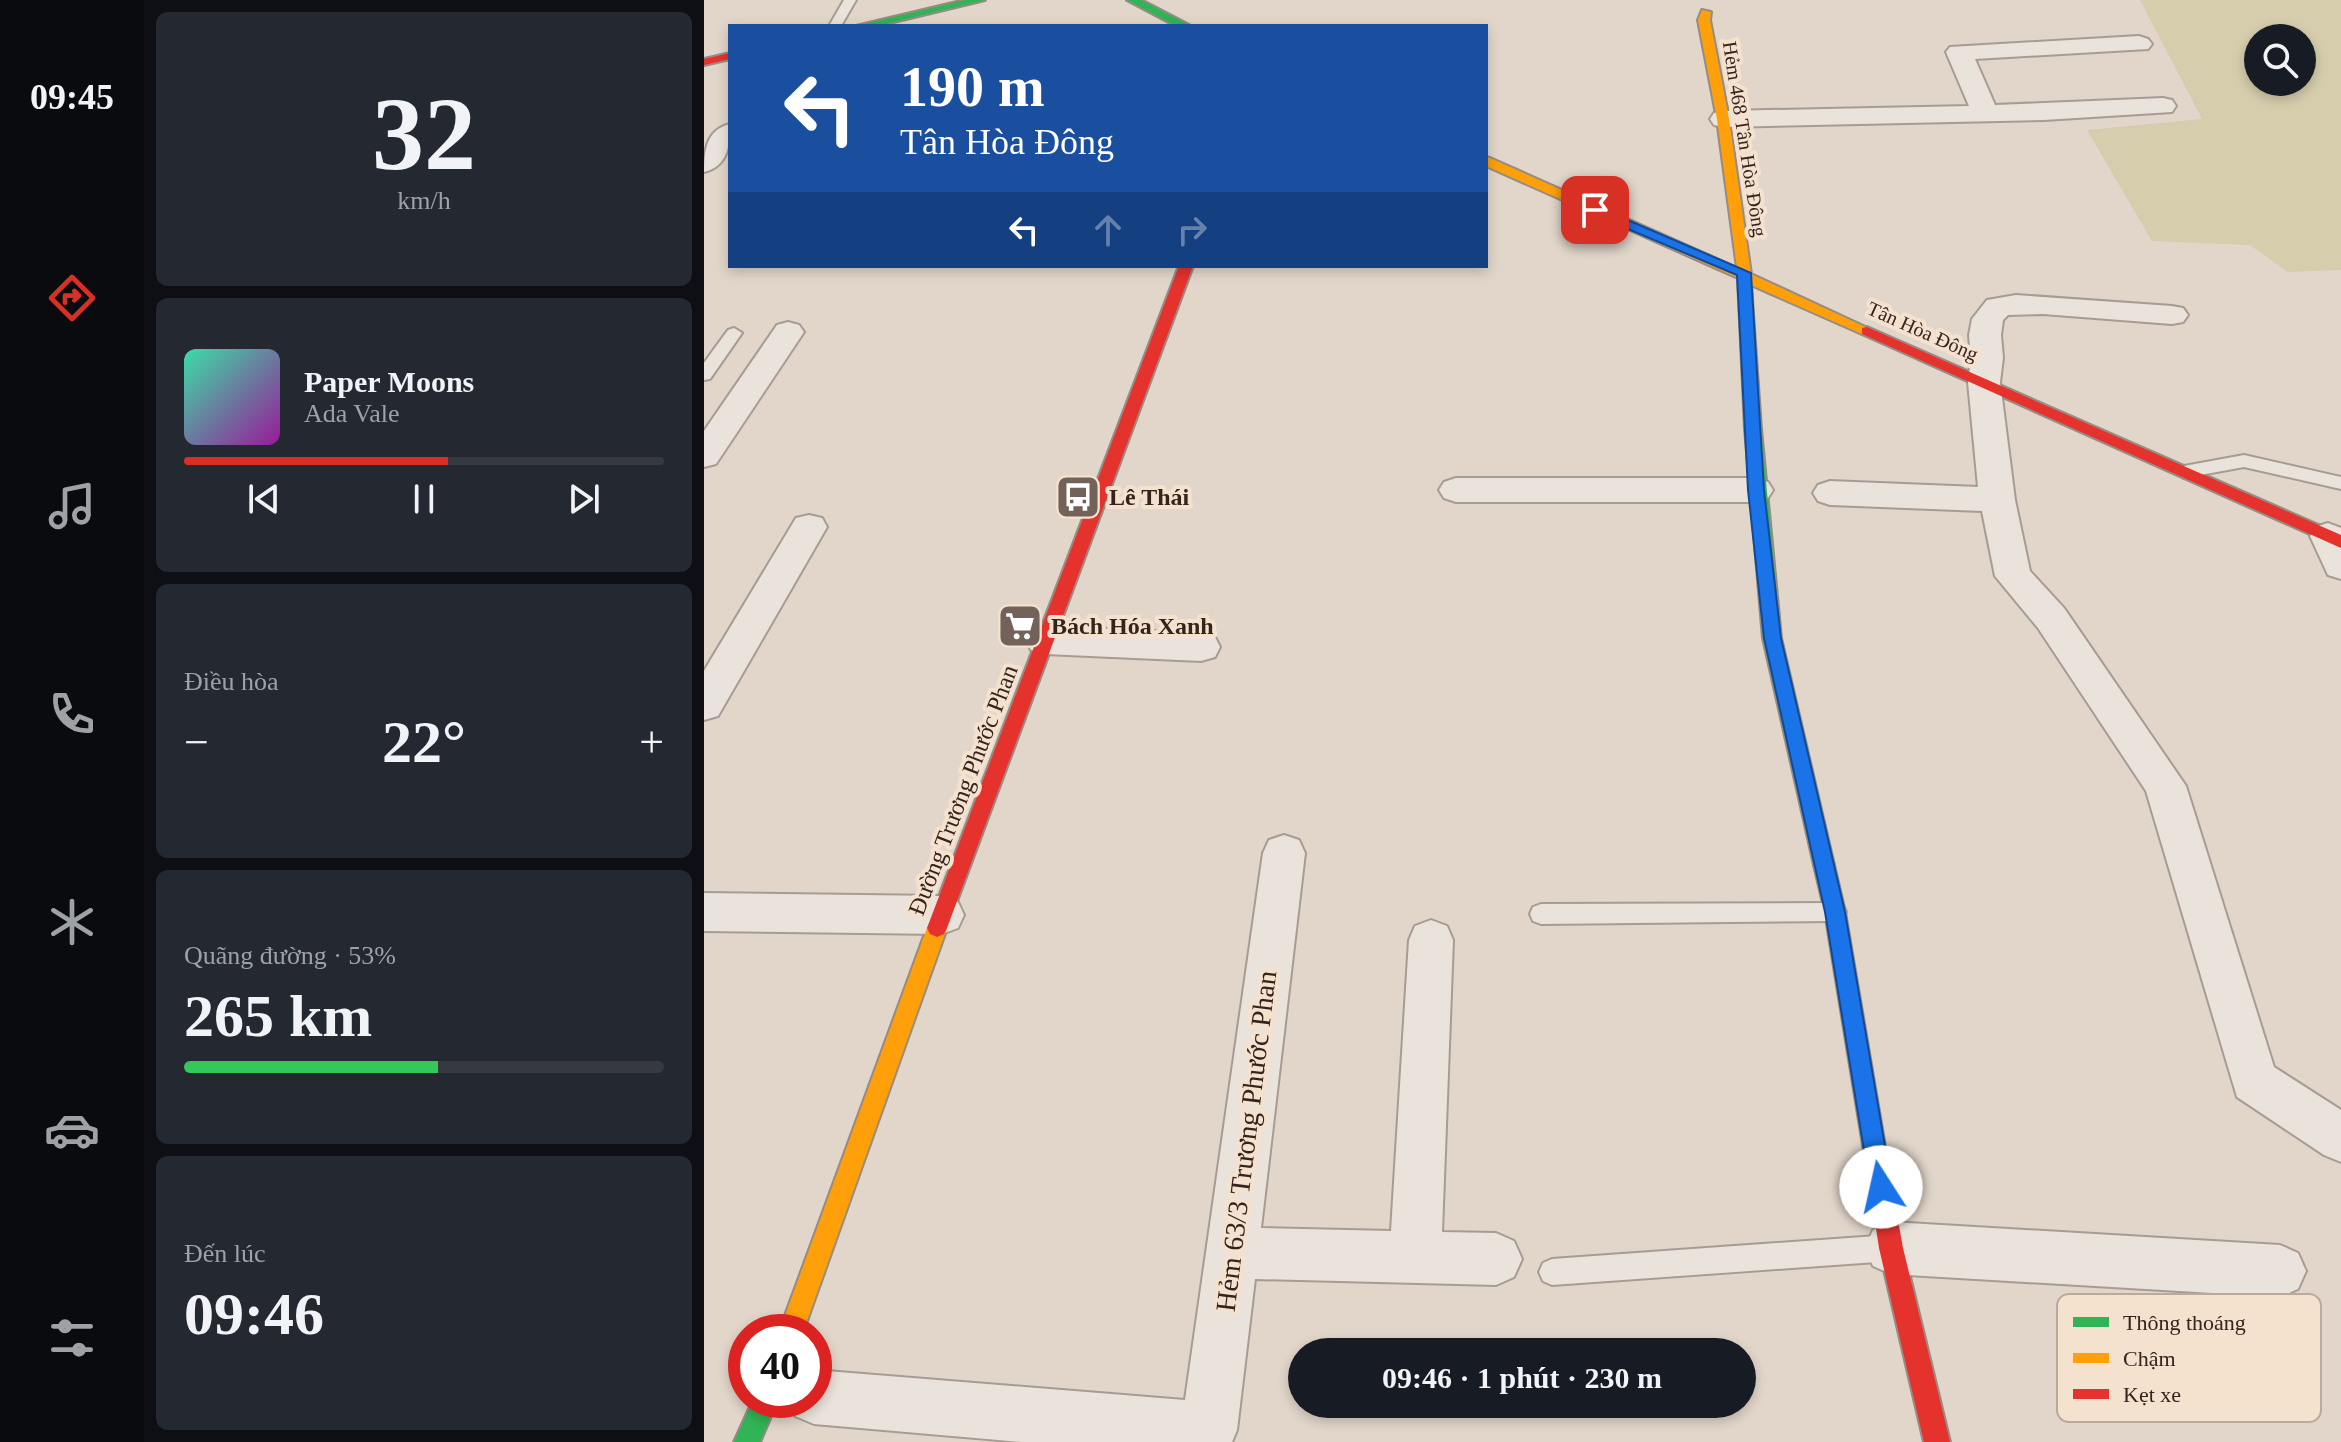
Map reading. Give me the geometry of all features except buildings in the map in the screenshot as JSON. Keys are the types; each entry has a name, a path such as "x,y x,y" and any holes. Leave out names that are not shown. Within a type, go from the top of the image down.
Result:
{"street":[{"path":"871,24 980,0"},
{"path":"1132,0 1181,24"},
{"name":"Hẻm 468 Tân Hòa Đông","path":"1705,6 1704,20 1723,119 1744,273 1756,490 1772,638 1835,912 1891,1248 1937,1442"},
{"path":"1985,112 1959,52 2139,44"},
{"path":"704,62 728,56"},
{"path":"1723,119 2163,106"},
{"path":"704,164 728,134"},
{"name":"Tân Hòa Đông","path":"1488,162 1744,273 2184,472 2337,548"},
{"name":"Đường Trương Phước Phan","path":"798,1314 942,915 1185,268"},
{"path":"2172,315 2043,305 1998,307 1988,319 1986,327 1984,382 1997,500 2013,576 2051,618 2165,786 2254,1081 2341,1138"},
{"path":"704,456 788,332"},
{"path":"1456,490 1756,490"},
{"path":"1830,493 1997,500"},
{"path":"704,705 809,527"},
{"path":"1045,640 1201,647"},
{"name":"Hẻm 63/3 Trương Phước Phan","path":"1208,1436 1284,853"},
{"path":"704,912 942,915"},
{"path":"1415,1255 1431,940"},
{"path":"1891,1248 2280,1271"},
{"path":"1232,1253 1496,1259"},
{"path":"832,1399 1208,1436"},
{"path":"747,1442 758,1418"}],"lane":[{"path":"836,24 850,0"},
{"path":"704,375 734,333"},
{"path":"2184,472 2244,461 2341,483"},
{"path":"1541,914 1835,912"},
{"path":"1552,1272 1891,1248"}],"shaded area":[{"path":"2140,0 2341,0 2341,270 2288,272 2250,245 2152,241 2087,130 2202,119"}],"traffic: fast":[{"path":"871,24 980,0"},
{"path":"1132,0 1181,24"},
{"path":"1753,429 1772,638 1824,865"},
{"path":"747,1442 758,1418"}],"traffic: slow":[{"path":"1706,12 1704,20 1723,119 1744,273 1753,429"},
{"path":"1488,162 1867,331"},
{"path":"1824,865 1835,912 1878,1170"},
{"path":"798,1314 937,928"}],"traffic: jam":[{"path":"704,62 728,56"},
{"path":"937,928 1185,268"},
{"path":"1867,331 2341,542"},
{"path":"1878,1170 1891,1248 1937,1442"}],"place":[{"name":"Lê Thái","path":"1078,497"},
{"name":"Bách Hóa Xanh","path":"1020,626"}],"route":[{"path":"1595,210 1744,273 1756,490 1772,638 1835,912 1881,1187"}]}
